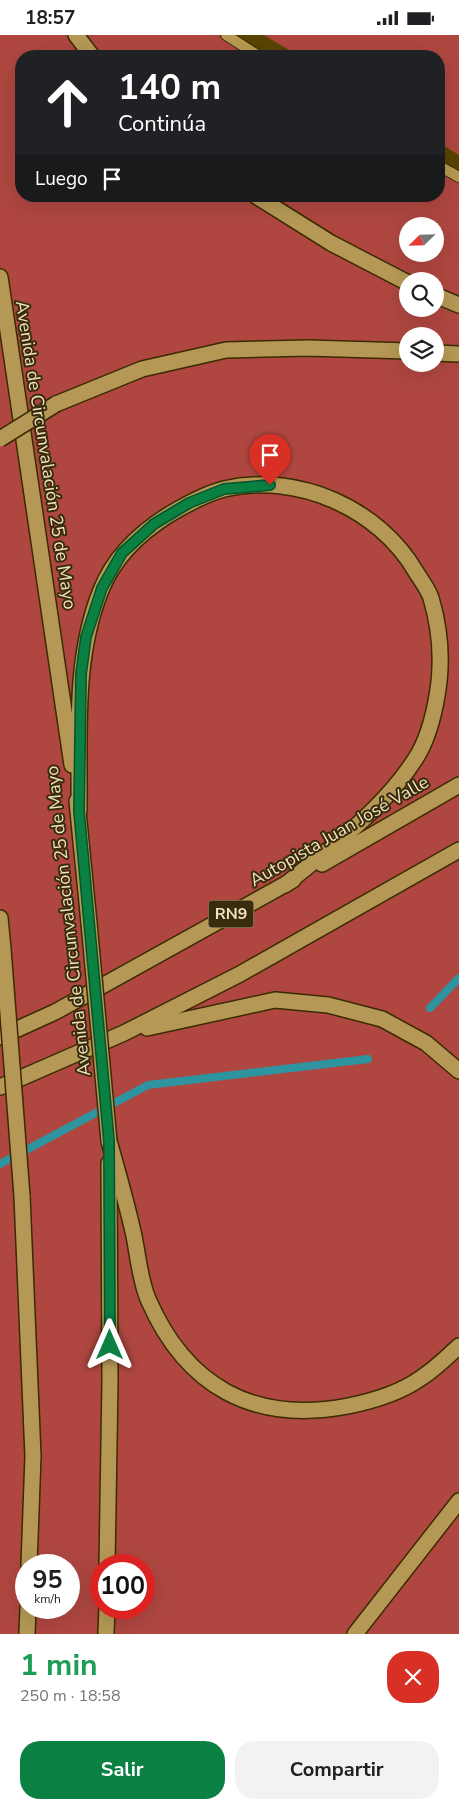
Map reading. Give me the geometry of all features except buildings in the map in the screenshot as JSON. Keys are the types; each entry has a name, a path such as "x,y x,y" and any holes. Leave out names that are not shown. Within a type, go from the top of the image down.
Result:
{"highway":[{"path":"76,35 87,50"},
{"path":"266,202 331,243 399,278"},
{"name":"Avenida de Circunvalación 25 de Mayo","path":"0,277 79,811 109,1141 110,1383 108,1554"},
{"path":"444,299 459,305"},
{"path":"0,439 56,404 142,369 226,350 308,348 399,351"},
{"path":"444,353 459,354"},
{"path":"79,811 81,674 86,637 102,588 122,553 154,524 189,503 224,489 270,485 338,500 374,523 407,557 430,597 442,655 436,709 419,752 389,792 348,833 285,885"},
{"name":"Autopista Juan José Valle","path":"0,1037 55,1012 285,885 459,785"},
{"path":"0,1087 124,1033 240,974 459,850"},
{"path":"0,918 22,1196 33,1456 30,1554"},
{"path":"124,1033 275,1000 328,1005 382,1019 426,1043 459,1071"},
{"path":"109,1141 148,1298 174,1347 205,1380 245,1402 288,1411 322,1411 378,1400 420,1379 459,1346"},
{"path":"355,1634 459,1501"},
{"path":"27,1634 28,1619"},
{"path":"106,1634 107,1619"}],"main road":[{"path":"226,35 250,50"},
{"path":"445,169 459,177"}],"shaded area":[{"path":"0,35 226,35 250,50 15,50 15,202 445,202 445,169 459,177 459,1634 0,1634"},
{"path":"264,35 459,35 459,155 445,147 445,50 289,50"}],"waterway":[{"path":"430,1008 459,978"},
{"path":"0,1164 148,1085 368,1059"}],"route":[{"path":"110,1345 109,1141 79,811 81,674 86,637 102,588 122,553 154,524 189,503 224,489 270,485"}]}
